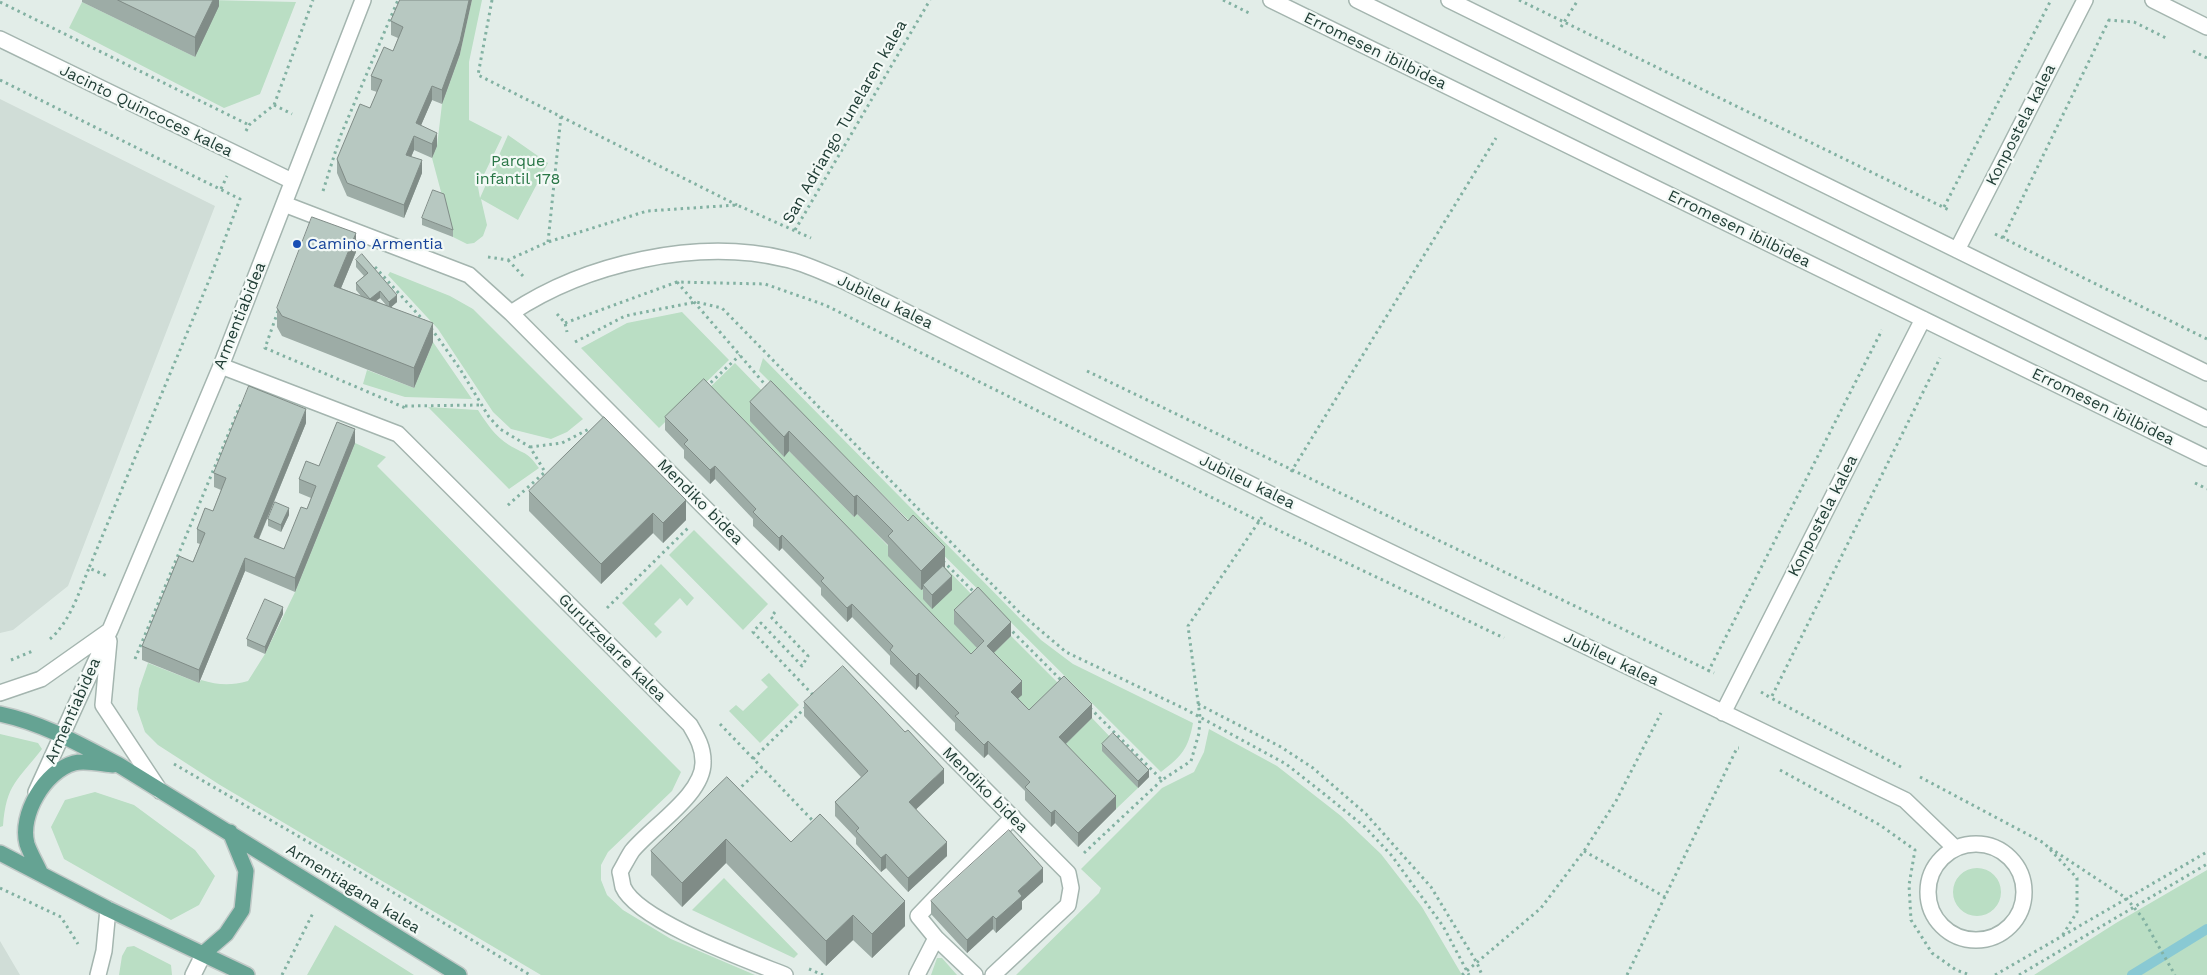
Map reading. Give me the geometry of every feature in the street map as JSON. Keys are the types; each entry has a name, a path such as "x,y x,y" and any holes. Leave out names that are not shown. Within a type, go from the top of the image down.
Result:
{"main road":[{"name":"Armentiagana kalea","path":"0,714 20,718 61,735 119,765 459,975"},
{"path":"40,872 27,843 28,817 36,793 54,775 74,763 119,765"},
{"path":"204,953 226,934 242,910 246,871 230,832"},
{"path":"0,853 40,872 108,909 247,975"}],"street":[{"name":"Armentiabidea","path":"36,793 110,630 221,366 363,0"},
{"name":"Erromesen ibilbidea","path":"1270,0 2207,458"},
{"path":"1357,0 2207,419"},
{"path":"1449,0 2207,373"},
{"path":"2153,0 2207,27"},
{"name":"Konpostela kalea","path":"1957,250 2084,3"},
{"name":"Jacinto Quincoces kalea","path":"0,39 292,181"},
{"name":"Mendiko bidea","path":"284,204 468,275 511,312 1068,873 1071,888 1068,905 993,975"},
{"name":"Jubileu kalea","path":"511,312 539,294 621,265 684,253 751,252 787,259 842,280 1276,497 1905,800 1955,848"},
{"name":"Konpostela kalea","path":"1723,713 1923,320"},
{"name":"Gurutzelarre kalea","path":"221,366 398,434 690,725 700,742 704,763 699,781 682,802 632,851 620,872 624,888 643,909 703,943 785,975"},
{"name":"Armentiabidea","path":"0,693 41,679 110,630"},
{"name":"Armentiabidea","path":"110,630 103,705 161,792"},
{"path":"975,975 936,938 918,916 1012,817"},
{"path":"1970,844 1985,844 1999,850 2011,859 2020,872 2024,886 2024,901 2019,916 2010,928 1995,937 1979,941 1963,939 1948,932 1936,920 1928,905 1927,888 1932,872 1941,858 1955,848 1970,844"},
{"path":"98,975 104,951 108,909"},
{"path":"917,975 936,938"},
{"path":"194,975 204,953"}],"path":[{"path":"0,2 249,125 274,105 313,0"},
{"path":"331,195 323,191 340,137 398,0"},
{"path":"492,0 478,75 737,205"},
{"name":"San Adriango Tunelaren kalea","path":"787,259 795,230 930,0"},
{"path":"1520,0 1944,207 2207,339"},
{"path":"1944,207 2051,0"},
{"path":"2084,3 2109,20 2134,22 2175,42"},
{"path":"2003,238 2109,20"},
{"path":"2191,50 2207,58"},
{"path":"0,80 240,199 210,278 71,611 57,633 44,644"},
{"path":"548,242 561,116"},
{"path":"481,256 508,260"},
{"path":"373,265 435,334 500,429 530,447 546,472 506,506"},
{"path":"677,282 696,302"},
{"path":"565,323 677,282 765,284 825,305 1259,521 1505,638"},
{"path":"281,302 265,348 405,406 412,412"},
{"path":"569,345 625,316 696,302 722,308 1020,613 1066,652 1185,709 1286,764 1365,827 1392,856 1421,893 1444,926 1468,973"},
{"path":"1708,672 1882,330"},
{"path":"705,388 740,355"},
{"path":"1903,768 1772,698 1940,358"},
{"path":"134,661 241,404"},
{"path":"405,406 482,405"},
{"path":"530,447 562,443 592,427"},
{"path":"500,500 513,513"},
{"path":"606,608 691,524"},
{"path":"89,568 159,602"},
{"path":"600,601 613,615"},
{"path":"753,758 816,697 753,632 761,623 802,666 808,656 771,617 781,607"},
{"path":"8,661 38,649"},
{"path":"1197,704 1289,752 1313,768 1366,814 1430,887 1477,963 1482,975"},
{"path":"1655,710 1670,717"},
{"path":"1462,975 1468,973 1541,908 1584,851 1616,801 1661,713"},
{"path":"713,718 816,824"},
{"path":"1729,744 1745,752"},
{"path":"1627,975 1737,748"},
{"path":"171,762 341,861 530,975"},
{"path":"734,794 762,768"},
{"path":"1778,770 1880,825 1915,850 1909,885 1911,920 1932,953 1956,970 1970,975"},
{"path":"1912,773 2044,843 2126,898 2142,917 2175,975"},
{"path":"2044,843 2077,878 2077,912 2062,936"},
{"path":"1584,851 1665,897"},
{"path":"1995,975 2207,852"},
{"path":"282,975 323,892 341,861"},
{"path":"2018,975 2207,864"},
{"path":"0,888 61,917 78,942 79,951"},
{"path":"806,968 823,975"}],"shaded area":[{"path":"0,99 215,206 68,586 13,630 0,633"},
{"path":"0,941 20,975 0,975"}],"green space":[{"path":"208,0 296,2 260,94 224,108 69,28 82,2 195,57"},
{"name":"Parque infantil 178","path":"472,0 482,0 469,62 469,120 502,137 478,187 480,198 508,135 548,163 518,220 481,199 487,225 483,236 474,243 467,244 453,237 432,158 437,146 442,104 460,54"},
{"path":"390,272 450,296 473,309 583,419 567,432 551,439 511,429 493,412 438,329 388,275"},
{"path":"682,312 729,360 659,428 581,348 627,323"},
{"path":"433,342 472,399 405,397 363,384 367,370 414,388"},
{"path":"763,358 1041,640 1073,664 1193,723 1189,739 1179,756 1161,772 759,371"},
{"path":"735,363 771,400 783,456 789,451 854,517 857,514 893,551 921,590 945,567 978,601 984,654 971,667 704,393"},
{"path":"428,407 478,410 495,434 509,445 528,455 539,468 509,489"},
{"path":"355,443 386,457 377,466 681,772 672,791 608,852 601,865 601,880 607,895 623,910 671,939 755,975 541,975 220,785 158,745 145,732 137,709 139,689 148,663 199,683 201,680 224,684 248,681 265,654 295,592"},
{"path":"694,530 768,604 743,630 669,555"},
{"path":"661,564 694,598 687,606 680,598 654,624 662,632 656,638 622,603"},
{"path":"1011,636 1064,689 1029,723 987,659"},
{"path":"769,673 799,705 760,743 729,711 736,705 743,711 768,687 761,680"},
{"path":"1092,718 1113,740 1138,788 1116,809 1059,750"},
{"path":"1209,729 1277,766 1341,816 1381,854 1422,907 1462,975 1016,975 1099,893 1101,888 1081,869 1162,788 1194,772 1204,752"},
{"path":"0,734 38,743 42,749 10,791 3,826 0,827"},
{"path":"95,792 134,805 195,850 215,876 199,905 171,920 64,859 51,827 65,800"},
{"path":"1972,868 1982,868 1991,872 1997,878 2000,883 2000,901 1991,912 1982,916 1972,916 1963,912 1957,906 1953,897 1953,887 1957,878 1963,872"},
{"path":"2207,870 2207,975 2034,975 2116,923"},
{"path":"724,878 798,954 794,958 692,910"},
{"path":"335,925 414,975 307,975"},
{"path":"134,946 171,965 172,975 119,975 122,956 127,947"},
{"path":"937,958 942,958 957,975 931,975"}],"building":[{"path":"118,0 213,0 195,37"},
{"path":"400,0 469,0 460,41 442,90 432,86 416,123 437,133 432,144 414,136 406,155 422,160 404,205 347,183 337,159 360,104 370,108 382,80 371,76 384,47 393,51 403,27 391,21"},
{"path":"433,190 444,194 453,230 422,218"},
{"path":"312,217 356,233 334,286 433,323 414,368 282,316 277,308"},
{"path":"362,254 397,295 389,302 380,291 370,299 356,283 368,273 356,260"},
{"path":"704,379 971,654 984,641 954,610 978,587 1011,622 987,646 1022,681 1011,692 1029,710 1064,676 1092,704 1059,737 1116,796 1078,833 1055,810 1051,813 1025,787 1030,782 988,741 984,745 955,716 959,713 919,673 916,676 890,650 893,646 852,604 847,608 821,581 824,578 782,535 779,538 753,512 756,509 715,466 710,470 684,444 688,440 665,417"},
{"path":"771,381 908,521 913,515 945,547 921,571 888,536 893,531 857,495 854,497 789,431 784,437 750,402"},
{"path":"249,386 306,409 254,537 284,549 301,507 307,509 316,486 299,479 306,461 319,466 337,422 355,429 295,578 245,558 199,670 142,646 179,556 193,562 205,533 197,529 205,508 213,511 226,478 214,473"},
{"path":"604,417 686,500 663,523 653,513 601,564 529,491"},
{"path":"275,502 289,508 281,525 268,519"},
{"path":"943,566 952,576 932,595 923,585"},
{"path":"265,599 283,607 265,647 247,639"},
{"path":"843,666 905,732 908,730 944,769 909,802 947,842 908,878 886,854 881,858 856,831 859,828 835,802 868,771 804,702"},
{"path":"1113,733 1149,770 1138,781 1102,744"},
{"path":"727,777 791,842 820,814 905,901 872,934 853,915 826,941 726,839 682,883 651,851"},
{"path":"1009,830 1043,868 1018,891 1022,896 996,919 993,916 967,940 931,901"}],"waterway":[{"path":"2132,975 2207,929"}],"place":[{"name":"Camino Armentia","path":"297,244"}]}
